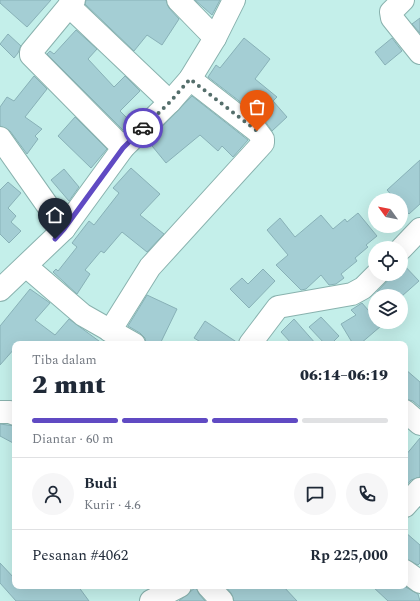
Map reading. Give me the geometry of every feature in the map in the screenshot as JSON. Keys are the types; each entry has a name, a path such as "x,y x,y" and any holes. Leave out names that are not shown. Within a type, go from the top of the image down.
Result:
{"street":[{"path":"178,0 215,38"},
{"path":"0,290 27,267 64,229 123,148 170,102 190,79 215,38 234,0"},
{"path":"403,0 391,12 392,18 420,53"},
{"path":"123,148 31,55 31,52 72,3 170,102"},
{"path":"110,330 150,267 263,143 263,139 257,131 190,79"},
{"path":"0,138 64,229"},
{"path":"408,242 420,229"},
{"path":"27,267 83,315 129,341"},
{"path":"252,341 278,307 352,294 363,288 370,281"},
{"path":"0,412 12,414"},
{"path":"408,413 420,424"},
{"path":"408,503 420,489"},
{"path":"408,573 420,582"},
{"path":"155,600 175,589"},
{"path":"211,589 222,601"}],"building":[{"path":"0,0 51,0 27,27 0,3"},
{"path":"86,0 166,0 169,8 179,19 162,45 147,35 134,51 85,4"},
{"path":"195,0 220,0 212,15"},
{"path":"420,18 420,33 412,24"},
{"path":"76,30 97,49 88,59 114,87 125,76 140,91 120,111 131,122 123,130 47,54 50,51 54,54"},
{"path":"8,34 21,46 14,58 0,44"},
{"path":"244,38 270,59 255,79 277,97 273,101 287,117 272,131 265,121 208,77 216,65 220,68"},
{"path":"392,38 402,51 385,65 375,52"},
{"path":"34,76 47,89 25,117 42,129 35,136 38,139 27,154 10,131 0,126 0,107 7,97 14,101"},
{"path":"192,96 248,140 233,157 222,146 218,151 200,135 166,163 148,141"},
{"path":"75,117 107,149 91,168 58,136"},
{"path":"420,160 420,204 409,214 408,193 390,193 387,190"},
{"path":"131,168 160,194 140,215 164,234 147,252 122,232 104,253 101,251 85,270 90,274 77,294 53,272 56,269 58,271 77,247 72,243 89,221 94,225 119,193 113,188"},
{"path":"64,169 79,187 69,201 51,180"},
{"path":"8,182 21,193 8,208 16,216 11,222 21,231 9,243 0,234 0,190"},
{"path":"358,213 368,225 368,233 375,233 377,236 371,241 368,241 366,245 368,247 355,258 357,261 341,274 344,278 336,284 329,285 321,275 306,289 301,290 276,265 288,255 267,230 280,218 295,237 321,215 333,229 345,219 347,222"},
{"path":"263,269 275,281 249,308 230,289 242,278 248,284"},
{"path":"408,269 419,281 408,291 408,289 380,289 387,281 408,281"},
{"path":"30,289 50,303 35,320 55,335 69,319 99,341 12,341 12,351 0,365 0,326"},
{"path":"147,295 177,309 161,341 146,341 145,338 140,333 128,326"},
{"path":"362,303 368,310 368,329 378,329 364,341 351,341 341,324 356,315 351,310"},
{"path":"321,317 339,336 334,341 322,341 309,327"},
{"path":"294,319 313,341 289,341 281,332"},
{"path":"205,321 235,341 199,341 194,338"},
{"path":"408,372 420,382 420,407 413,401 408,400"},
{"path":"0,424 12,426 12,442 0,436"},
{"path":"420,438 420,477 411,480 408,484 408,452"},
{"path":"408,535 420,545 420,563 418,565 408,560"},
{"path":"0,563 12,576 12,589 80,589 89,601 16,601 0,583"},
{"path":"408,588 418,594 420,601 388,601 375,589"},
{"path":"194,589 197,589 205,601 179,601"},
{"path":"228,589 286,589 297,601 234,601"}],"way so far":[{"path":"143,128 170,102 190,79 257,131"}],"route":[{"path":"55,239 64,229 123,148 143,128"}]}
